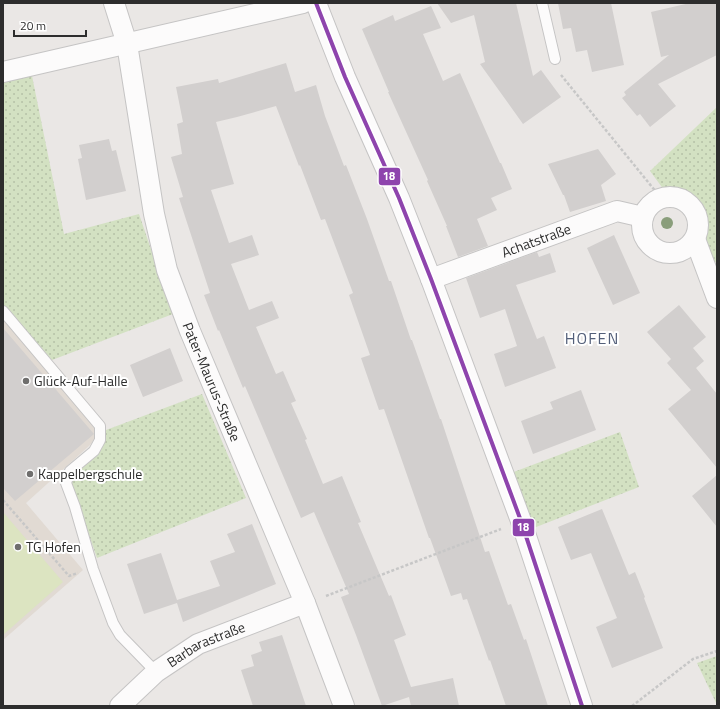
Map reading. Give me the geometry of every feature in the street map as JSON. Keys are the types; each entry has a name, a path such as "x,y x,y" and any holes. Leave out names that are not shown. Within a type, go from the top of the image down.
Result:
{"street":[{"name":"Pater-Maurus-Straße","path":"114,3 127,44 154,214 167,270 190,331 305,603 344,706"},
{"path":"3,72 303,3"},
{"path":"316,3 345,78 399,198 431,279 522,521 582,706"},
{"path":"670,197 680,199 691,207 698,220 698,230 695,239 688,247 679,252 668,254 657,250 649,244 643,234 641,226 647,209 653,202 661,198 670,197"},
{"name":"Achatstraße","path":"431,279 616,211 643,217"},
{"path":"695,239 717,298"},
{"name":"Barbarastraße","path":"120,706 156,672 198,644 305,603"}],"lane":[{"path":"542,3 555,59"},
{"path":"3,311 100,426 100,440 94,451 70,471 66,483 112,623 120,635 156,672"}],"path":[{"path":"555,59 560,73 661,198"},
{"path":"3,500 69,576"},
{"path":"305,603 337,593 522,521"},
{"path":"632,706 693,659 717,651"}],"shaded area":[{"name":"Kappelbergschule","path":"3,319 97,429 96,437 90,445 26,503 83,570 3,640"}],"green space":[{"path":"31,71 64,234 139,214 173,314 52,360 3,305 3,77"},
{"path":"717,107 717,261 713,264 703,237 699,206 688,192 664,190 650,171"},
{"path":"202,394 246,498 97,558 71,483 76,471 97,456 103,444 106,430"},
{"path":"620,432 639,487 531,529 511,473"},
{"name":"TG Hofen","path":"3,512 63,582 3,635"},
{"path":"717,656 717,705 697,663"}],"building":[{"path":"437,3 516,3 533,76 541,70 561,97 523,124 480,64 485,62 474,15 451,23"},
{"path":"558,3 611,3 624,65 592,72 587,50 576,52 571,28 563,29"},
{"path":"690,3 717,3 717,55 658,84 676,106 650,127 640,114 637,116 622,98 626,95 624,92 669,55 661,57 651,12"},
{"path":"431,6 441,28 423,34 443,81 460,73 512,189 491,198 497,210 477,219 488,246 458,257 447,226 427,181 428,180 388,92 362,29 393,15 395,21"},
{"path":"286,63 295,92 316,85 325,116 344,166 346,165 367,219 389,281 391,281 411,340 441,419 485,552 489,551 508,605 511,604 524,640 526,639 548,706 506,706 467,599 463,600 461,593 451,596 384,409 379,410 361,358 370,355 349,295 353,293 325,219 321,220 276,106 216,122 234,184 211,190 229,243 252,235 259,255 231,264 249,310 272,301 279,318 256,327 276,374 283,371 296,401 291,403 307,439 305,440 323,484 342,476 361,522 358,523 389,596 391,595 406,635 394,640 411,687 453,678 459,706 411,706 409,697 382,706 341,597 349,594 314,512 301,518 245,386 243,388 219,330 218,331 204,295 210,293 179,198 183,197 171,157 182,154 177,124 183,122 176,87 218,79 219,83"},
{"path":"109,139 112,151 116,150 126,191 86,200 78,159 82,158 79,145"},
{"path":"598,149 616,174 601,185 606,201 570,212 564,195 548,164"},
{"path":"614,235 640,293 613,305 587,248"},
{"path":"537,252 539,257 550,253 556,272 516,285 537,339 544,336 556,368 505,387 494,354 517,346 505,309 480,318 466,278"},
{"path":"679,305 706,337 693,348 704,361 696,368 717,394 717,468 668,409 691,390 667,363 671,359 647,332"},
{"name":"Glück-Auf-Halle","path":"3,328 94,434 15,501 3,488"},
{"path":"170,348 183,381 143,397 130,365"},
{"path":"581,390 596,430 533,454 521,421 553,409 550,402"},
{"path":"717,475 717,527 692,496"},
{"path":"602,509 629,575 635,572 663,648 612,668 596,627 617,618 591,553 571,560 558,527"},
{"path":"252,524 276,584 183,622 177,603 144,614 127,564 161,553 177,600 220,586 210,561 235,552 227,534"},
{"path":"282,635 306,706 253,706 241,670 254,666 251,655 262,651 259,642"}],"transit line":[{"name":"18","path":"316,3 345,77 399,198 431,279 521,521 582,706"}],"place":[{"name":"Glück-Auf-Halle","path":"26,381"},
{"name":"Kappelbergschule","path":"30,474"},
{"name":"TG Hofen","path":"18,547"}],"district":[{"name":"HOFEN","path":"592,338"}]}
